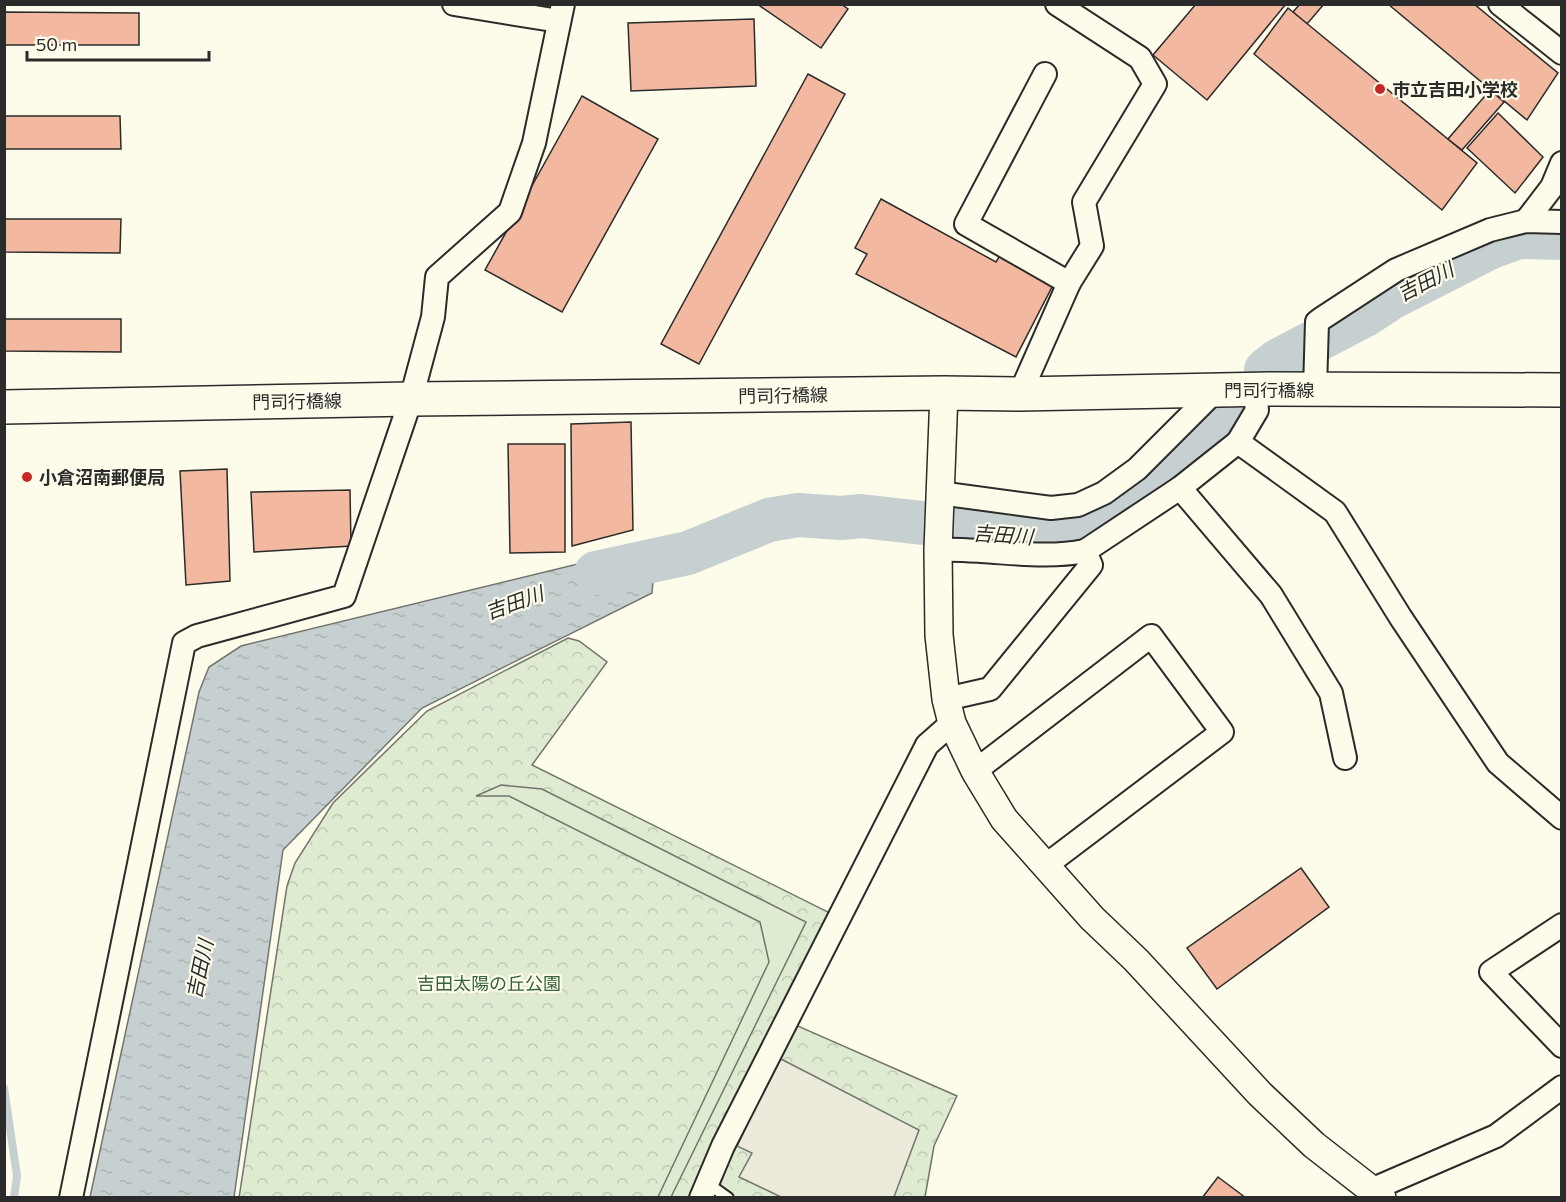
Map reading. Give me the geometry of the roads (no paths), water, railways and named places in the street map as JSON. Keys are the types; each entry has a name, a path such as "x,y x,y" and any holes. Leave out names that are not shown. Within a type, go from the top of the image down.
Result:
{"main road":[{"name":"門司行橋線","path":"4,407 411,399 1020,394 1315,388 1562,390"}],"street":[{"path":"71,1197 184,643 197,636 344,596 411,399 433,316 437,277 510,212 534,143 561,13 454,4"},
{"path":"1020,394 1070,283 1092,246 1084,202 1155,84 1140,58 1057,4"},
{"path":"1500,4 1522,12 1562,53"},
{"path":"1045,75 966,224 1070,283"},
{"path":"1526,221 1552,187 1562,163"},
{"path":"1315,388 1317,322 1396,270 1490,230 1526,221 1562,222"},
{"path":"939,498 1051,508 1078,505 1104,493 1137,469 1216,390"},
{"path":"938,543 953,549 1035,555 1085,551 1180,488 1238,442 1257,411 1254,390"},
{"path":"944,393 938,543 939,635 949,711 975,771 1004,819 1045,866 1260,1094 1314,1145 1376,1194 1496,1136 1562,1087"},
{"path":"1238,442 1335,512 1401,618 1498,763 1562,818"},
{"path":"1180,488 1271,595 1331,693 1346,758"},
{"path":"704,1190 723,1146 927,745 949,711 990,689 1091,565 1085,551"},
{"path":"975,771 1151,636 1222,732 1045,866"},
{"path":"1562,925 1491,972 1562,1046"}],"lane":[{"path":"704,1190 728,1197"}],"water":[{"path":"656,545 652,593 422,708 283,850 234,1197 90,1197 199,692 209,667 241,646"}],"waterway":[{"name":"吉田川","path":"1266,370 1279,360 1365,315 1391,298 1491,247 1519,237 1562,238"},
{"name":"吉田川","path":"596,573 688,553 769,520 798,515 841,518 861,516 949,526 1009,538 1057,536 1075,530 1101,515 1160,474 1228,408"},
{"path":"4,1088 17,1176 14,1198"}],"place":[{"name":"市立吉田小学校","path":"1380,89"},
{"name":"小倉沼南郵便局","path":"27,477"}],"park label":[{"name":"吉田太陽の丘公園","path":"489,983"}]}
